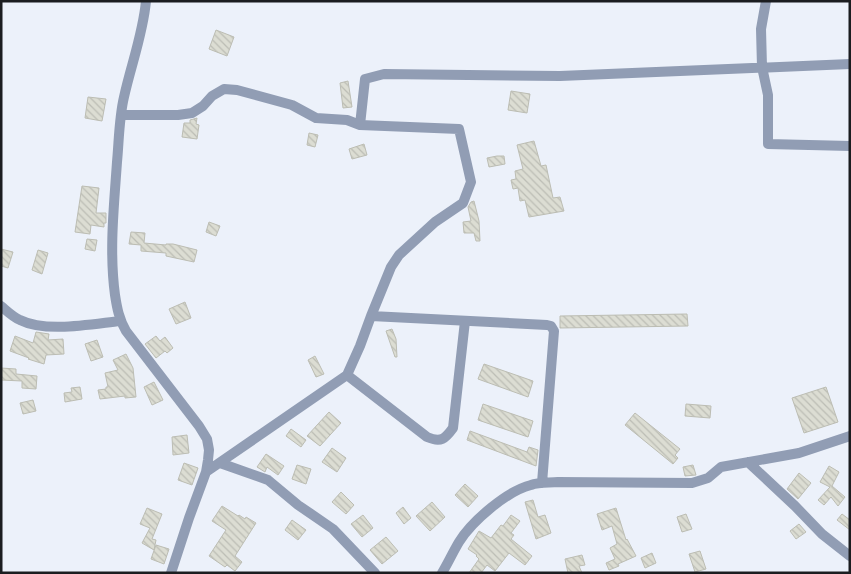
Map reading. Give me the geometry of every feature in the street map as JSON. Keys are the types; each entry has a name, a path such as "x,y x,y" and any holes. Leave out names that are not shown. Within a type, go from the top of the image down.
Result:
{"street":[{"path":"146,1 138,45 123,100 121,115 112,230 113,282 120,322 200,426 207,439 209,450 206,472 171,573"},
{"path":"766,1 761,29 762,67 768,95 768,144 850,146"},
{"path":"360,125 365,79 384,74 560,76 850,64"},
{"path":"121,115 178,115 192,113 212,96 224,89 237,90 292,105 316,118 347,120 360,125 459,129 471,182 462,203 434,222 399,255 370,316 348,375 206,472"},
{"path":"1,306 20,320 35,326 51,328 120,322"},
{"path":"370,316 551,326 554,331 542,483"},
{"path":"348,375 427,437 433,440 440,440 447,437 453,428 465,321"},
{"path":"442,573 459,541 477,520 504,498 530,485 542,483 692,483 708,478 721,467 799,453 850,436"},
{"path":"748,462 822,534 850,556"},
{"path":"220,463 268,480 298,505 334,529 375,573"}],"building":[{"path":"216,30 234,37 227,56 209,49"},
{"path":"348,81 352,107 343,108 340,83"},
{"path":"511,91 530,94 527,113 508,110"},
{"path":"88,97 106,99 102,121 85,118"},
{"path":"197,118 196,124 199,125 197,139 182,137 184,123 190,123 190,120"},
{"path":"309,133 318,135 315,147 307,145"},
{"path":"534,141 541,166 546,165 553,198 560,197 564,211 529,217 525,200 520,201 518,188 513,189 511,180 516,179 515,171 523,169 517,145"},
{"path":"364,144 367,155 352,159 349,149"},
{"path":"504,156 505,164 489,167 487,158"},
{"path":"82,186 99,188 96,213 106,213 104,227 91,225 90,234 75,232"},
{"path":"474,201 479,221 480,241 476,241 474,233 464,233 463,222 471,221 468,207"},
{"path":"209,222 220,226 216,236 206,232"},
{"path":"131,232 145,233 144,243 173,244 197,250 194,262 166,256 166,253 141,251 141,245 129,244"},
{"path":"87,239 97,240 95,251 85,249"},
{"path":"1,249 13,252 8,268 1,266"},
{"path":"38,250 48,253 42,274 32,270"},
{"path":"185,302 191,318 176,324 169,309"},
{"path":"687,314 688,326 560,328 560,316"},
{"path":"392,329 396,339 397,357 395,357 386,331"},
{"path":"36,332 49,334 48,340 63,339 64,354 46,355 44,364 10,351 15,336 33,343"},
{"path":"156,336 160,341 165,337 173,348 156,358 145,344"},
{"path":"97,340 103,357 91,361 85,344"},
{"path":"126,354 133,368 136,397 125,398 125,396 100,399 98,390 108,387 105,373 118,370 113,360"},
{"path":"315,356 324,374 316,377 308,360"},
{"path":"484,364 533,381 528,397 478,379"},
{"path":"1,368 16,369 16,374 37,376 36,389 22,388 22,381 1,380"},
{"path":"154,382 163,400 152,405 144,387"},
{"path":"80,387 82,399 65,402 64,393 72,392 71,388"},
{"path":"826,387 838,422 804,433 792,398"},
{"path":"33,400 36,411 23,414 20,403"},
{"path":"483,404 533,421 528,437 478,420"},
{"path":"686,404 711,406 710,418 685,416"},
{"path":"329,412 341,423 320,446 307,436"},
{"path":"635,413 680,449 675,455 678,458 673,464 625,425"},
{"path":"291,429 306,440 301,447 286,436"},
{"path":"470,431 527,452 529,447 538,450 536,466 467,440"},
{"path":"187,435 189,453 173,455 172,437"},
{"path":"332,448 346,458 337,472 322,462"},
{"path":"266,454 284,466 278,475 267,467 265,472 257,467"},
{"path":"184,463 198,468 192,485 178,480"},
{"path":"297,465 311,469 306,484 292,479"},
{"path":"693,465 696,475 685,476 683,467"},
{"path":"829,466 839,472 832,486 845,497 838,506 831,497 824,505 818,500 830,487 820,482"},
{"path":"799,473 811,483 798,499 787,489"},
{"path":"465,484 478,496 468,507 455,495"},
{"path":"341,492 354,505 346,514 332,502"},
{"path":"533,500 538,517 545,515 551,533 536,539 525,502"},
{"path":"432,502 445,517 430,531 416,516"},
{"path":"222,506 238,516 245,519 246,517 256,523 235,556 242,562 235,571 227,565 225,567 209,556 226,530 212,521"},
{"path":"403,507 411,518 404,524 396,513"},
{"path":"147,508 162,514 152,539 156,540 154,550 142,543 150,528 140,524"},
{"path":"616,508 626,540 636,556 609,570 606,563 615,559 610,548 617,544 612,526 602,530 597,514"},
{"path":"686,514 692,529 682,532 677,517"},
{"path":"842,514 850,520 850,530 837,520"},
{"path":"363,515 373,528 362,537 351,524"},
{"path":"511,515 520,521 511,533 514,535 511,539 532,556 525,565 509,553 495,571 487,565 481,573 469,573 479,559 477,555 468,549 479,531 491,538"},
{"path":"292,520 306,530 298,540 285,530"},
{"path":"799,524 806,532 796,539 790,531"},
{"path":"386,537 398,551 382,564 370,550"},
{"path":"156,545 169,549 164,564 151,559"},
{"path":"700,551 706,569 695,572 689,554"},
{"path":"652,553 656,563 645,568 641,558"},
{"path":"582,555 585,565 579,566 582,573 568,573 565,559"}]}
